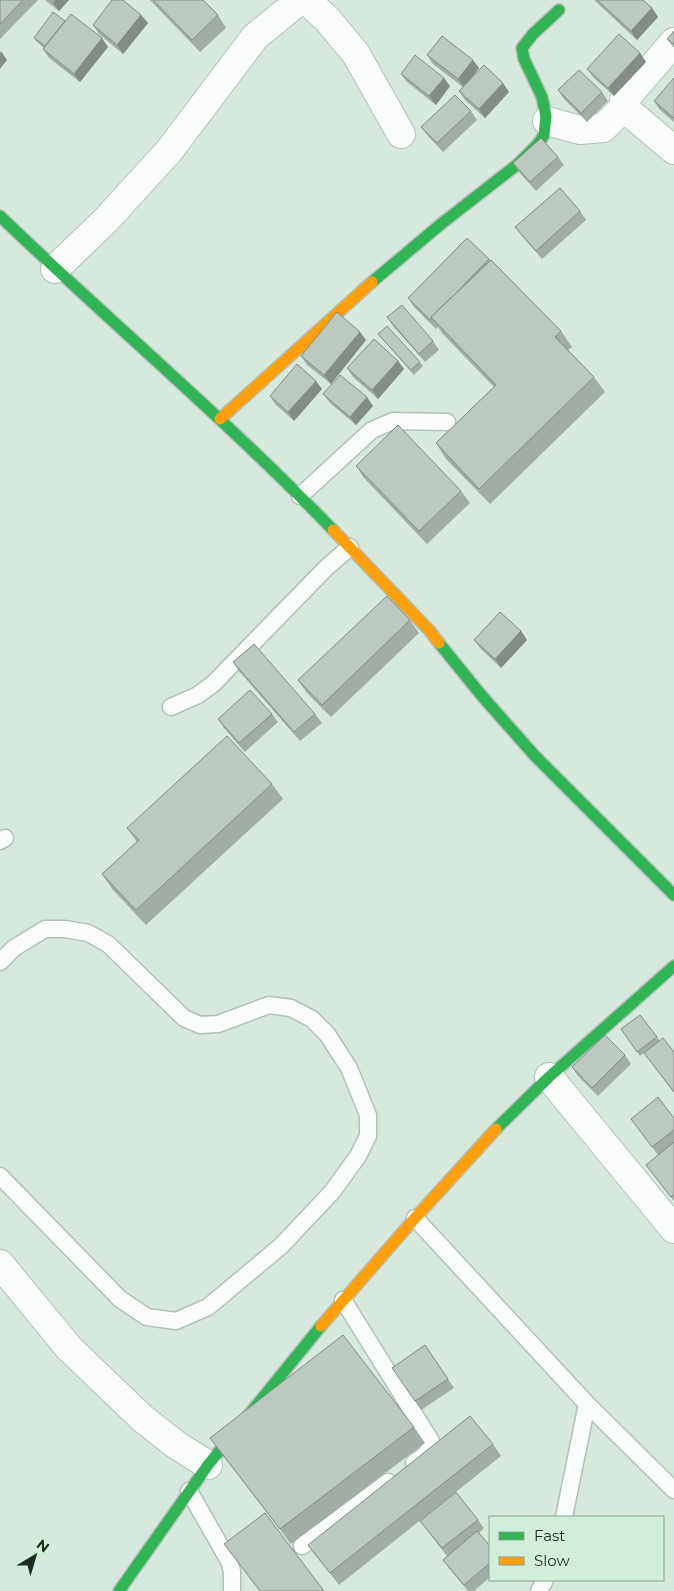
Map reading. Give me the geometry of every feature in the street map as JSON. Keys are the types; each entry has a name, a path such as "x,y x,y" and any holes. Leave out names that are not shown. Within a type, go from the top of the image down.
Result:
{"street":[{"path":"55,269 106,220 169,151 255,37 300,0"},
{"path":"306,0 326,19 356,54 401,134"},
{"path":"220,419 363,289 442,222 511,169 538,144 545,134 547,121 545,106 524,59 522,50 526,40 559,10"},
{"path":"674,42 624,100 625,106 674,150"},
{"path":"547,121 580,130 603,128 625,106"},
{"path":"0,216 55,269 220,419 350,546 429,630 482,696 535,756 674,895"},
{"path":"119,1591 208,1465 343,1300 415,1218 501,1123 549,1077 674,966"},
{"path":"549,1077 674,1229"},
{"path":"0,1264 69,1348 142,1418 175,1444 208,1465"}],"lane":[{"path":"300,496 372,430 393,421 447,422"},
{"path":"171,707 198,695 213,684 350,546"},
{"path":"0,962 14,948 45,929 65,929 88,933 108,944 184,1018 200,1025 218,1024 269,1005 291,1008 312,1019 331,1041 349,1068 368,1115 368,1136 358,1156 332,1192 281,1246 208,1307 176,1321 147,1317 120,1299 0,1176"},
{"path":"415,1218 587,1404 674,1490"},
{"path":"302,1546 422,1456 431,1446 431,1441 343,1300"},
{"path":"564,1516 587,1404"},
{"path":"189,1491 229,1561 232,1570 232,1591"}],"building":[{"path":"0,0 23,0 0,24"},
{"path":"112,0 123,0 141,15 117,45 93,25"},
{"path":"153,0 203,0 218,15 192,40"},
{"path":"597,0 643,0 652,8 631,31"},
{"path":"53,12 65,21 45,46 34,38"},
{"path":"71,14 102,38 74,74 43,49"},
{"path":"674,31 674,44 667,39"},
{"path":"619,34 640,53 608,88 587,69"},
{"path":"442,36 473,60 458,79 427,55"},
{"path":"415,55 444,78 429,96 401,74"},
{"path":"484,65 503,83 479,109 459,91"},
{"path":"579,70 602,92 581,113 558,90"},
{"path":"674,78 674,118 654,101"},
{"path":"455,95 471,111 437,143 421,127"},
{"path":"541,138 558,157 530,182 513,163"},
{"path":"560,188 580,211 536,251 515,227"},
{"path":"467,238 489,259 430,320 408,298"},
{"path":"491,260 561,331 555,337 594,377 479,489 436,443 496,385 431,317"},
{"path":"402,305 433,341 419,354 387,317"},
{"path":"337,312 360,332 324,375 301,356"},
{"path":"387,326 420,362 411,370 378,334"},
{"path":"374,339 398,361 372,390 347,368"},
{"path":"297,364 316,381 288,412 270,396"},
{"path":"340,375 367,397 350,417 323,394"},
{"path":"398,425 461,491 419,531 356,466"},
{"path":"387,596 410,620 322,705 298,680"},
{"path":"500,612 521,631 495,659 474,640"},
{"path":"254,644 315,714 294,732 233,662"},
{"path":"250,690 272,714 239,743 218,719"},
{"path":"227,736 272,784 136,910 102,874 139,840 127,828"},
{"path":"640,1015 657,1037 637,1052 621,1029"},
{"path":"605,1035 625,1055 592,1088 572,1067"},
{"path":"663,1038 674,1052 674,1092 644,1053"},
{"path":"658,1097 674,1118 674,1130 652,1147 631,1119"},
{"path":"674,1142 674,1195 671,1197 646,1165"},
{"path":"343,1335 414,1427 280,1529 210,1438"},
{"path":"425,1345 448,1379 415,1401 392,1368"},
{"path":"470,1416 493,1444 330,1573 308,1545"},
{"path":"456,1492 478,1520 442,1548 420,1521"},
{"path":"265,1513 324,1591 260,1591 224,1544"},
{"path":"477,1531 489,1545 489,1564 464,1585 443,1560"}],"traffic: fast":[{"path":"372,282 441,224 518,164 538,144 544,135 546,116 542,97 524,59 522,48 533,34 559,10"},
{"path":"0,216 252,449 333,530"},
{"path":"439,643 482,696 535,756 674,895"},
{"path":"496,1129 549,1077 674,966"},
{"path":"119,1591 208,1465 321,1326"}],"traffic: slow":[{"path":"220,419 372,282"},
{"path":"333,530 429,630 439,643"},
{"path":"321,1326 496,1129"}]}
